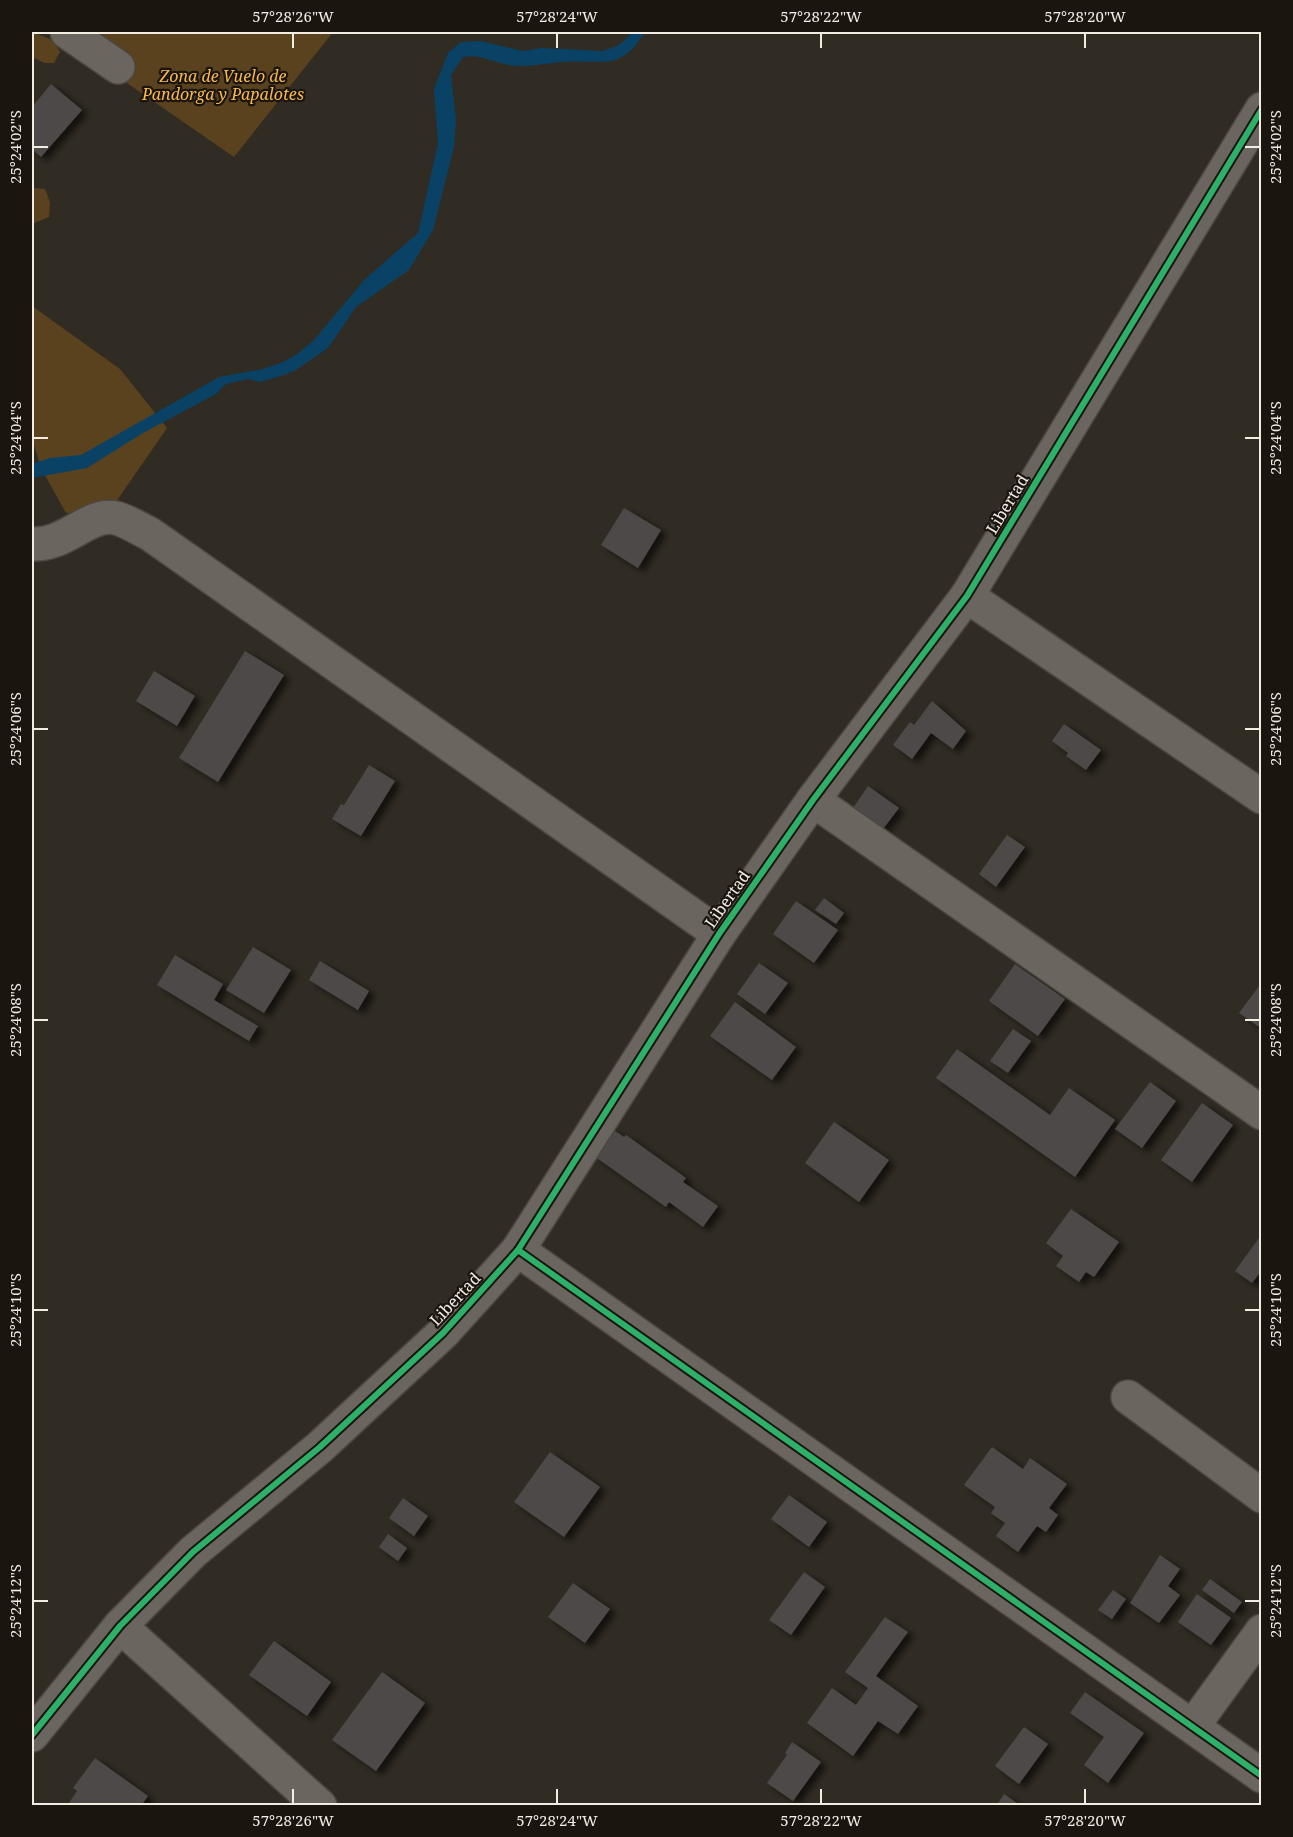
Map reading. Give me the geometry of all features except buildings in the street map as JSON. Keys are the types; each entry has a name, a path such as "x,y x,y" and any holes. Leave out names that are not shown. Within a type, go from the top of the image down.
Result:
{"street":[{"path":"67,32 118,67"},
{"name":"Libertad","path":"32,1735 120,1626 193,1552 320,1447 443,1334 518,1250 719,934 813,800 967,596 1262,109"},
{"path":"32,544 45,545 70,536 92,520 115,518 150,534 719,934"},
{"path":"967,596 1262,798"},
{"path":"813,800 1262,1113"},
{"path":"518,1250 1262,1776"},
{"path":"1128,1397 1262,1496"},
{"path":"120,1626 320,1806"},
{"path":"1193,1726 1262,1631"}],"green space":[{"path":"32,32 53,40 60,52 54,63 45,63 32,57"},
{"name":"Zona de Vuelo de Pandorga y Papalotes","path":"53,32 333,32 234,157"},
{"path":"32,188 45,189 50,202 49,217 32,224"},
{"path":"32,306 120,369 167,428 111,509 66,513 41,468 32,438"}],"water":[{"path":"633,32 645,32 629,52 609,61 519,66 479,57 463,57 451,75 456,120 454,147 433,230 409,270 356,307 328,348 296,370 260,382 248,379 226,384 216,394 143,433 87,468 32,478 32,464 50,458 81,455 219,377 263,369 283,362 296,355 314,340 365,279 418,233 438,143 434,89 448,53 461,42 480,41 523,51 542,48 603,51 619,45"}],"cycle path":[{"path":"32,1735 120,1626 193,1552 320,1447 443,1333 518,1250 719,934 813,800 967,596 1262,109"},
{"path":"518,1250 1262,1776"}]}
